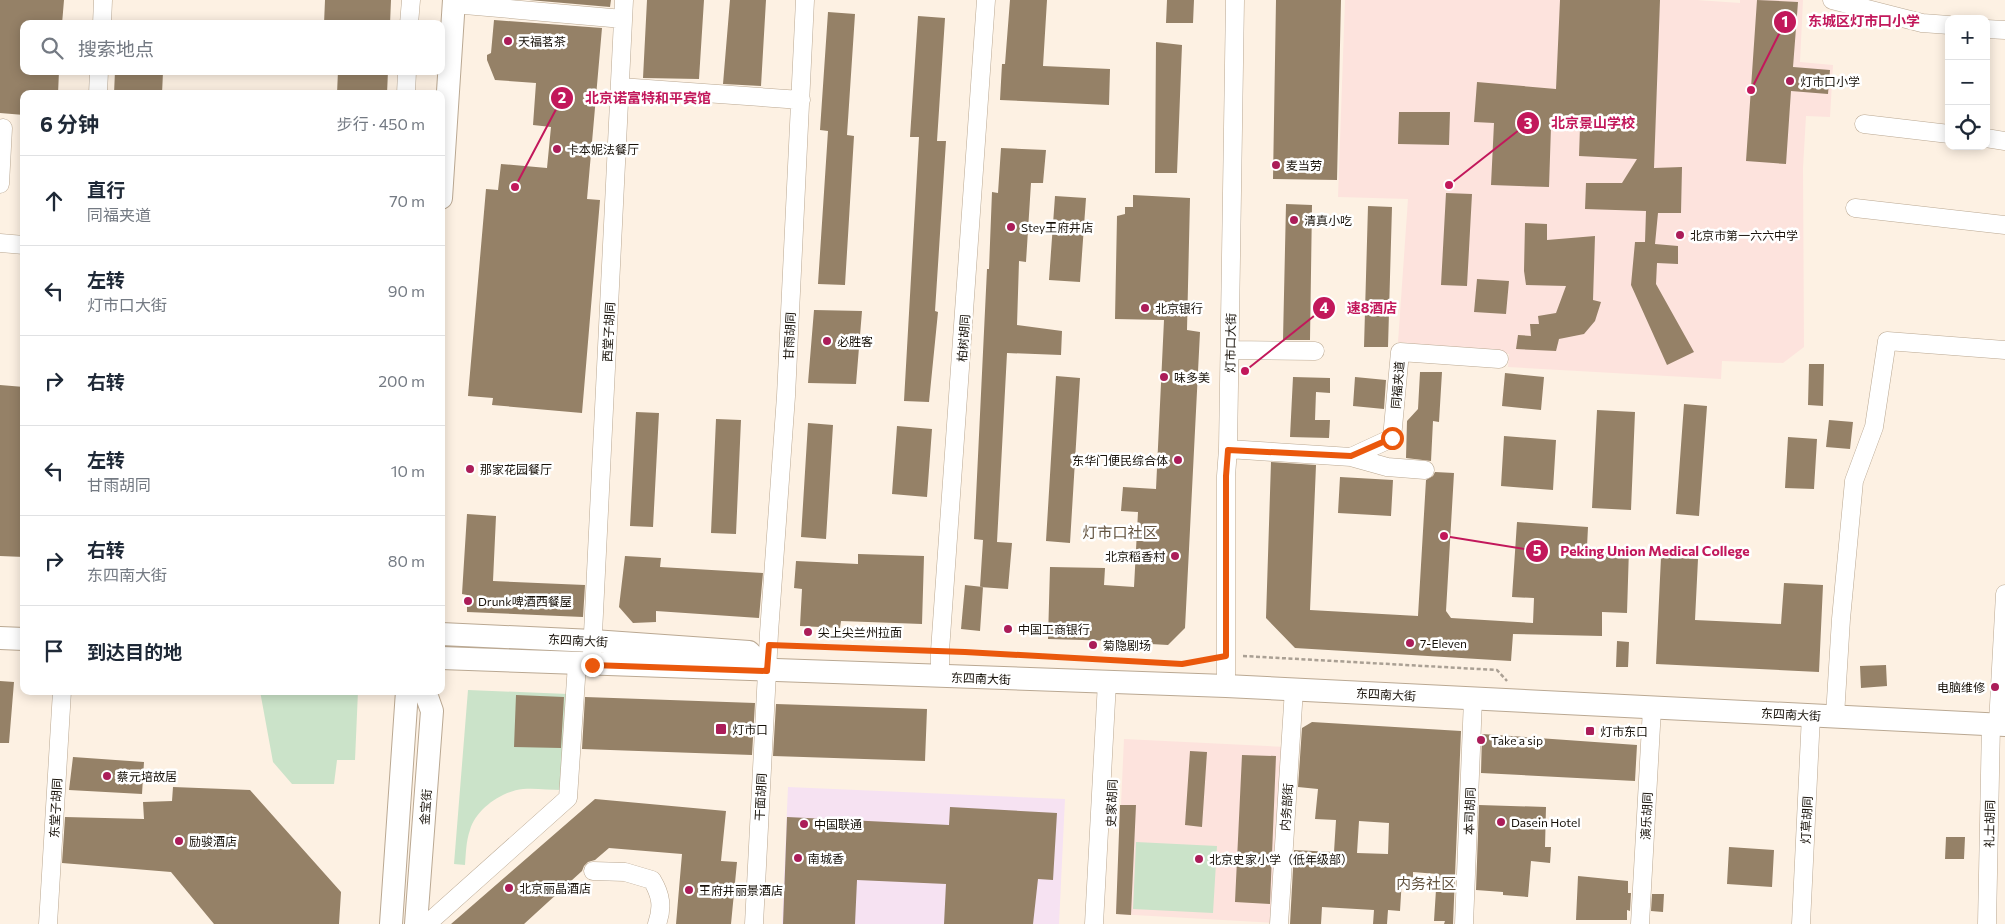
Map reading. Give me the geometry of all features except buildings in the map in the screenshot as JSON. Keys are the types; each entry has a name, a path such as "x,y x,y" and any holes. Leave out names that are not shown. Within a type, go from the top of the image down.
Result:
{"main road":[{"path":"445,93 453,2"},
{"name":"东四南大街","path":"445,634 593,641 749,652 767,671"},
{"path":"0,638 20,639"},
{"name":"东四南大街","path":"445,658 1226,686 1998,724"},
{"name":"金宝街","path":"391,924 407,695"},
{"name":"金宝街","path":"416,924 432,711 426,695"}],"street":[{"path":"102,20 103,0"},
{"path":"409,20 410,0"},
{"name":"西堂子胡同","path":"427,924 568,798 584,664 593,641 624,0"},
{"name":"甘雨胡同","path":"767,671 786,396 806,0"},
{"name":"柏树胡同","path":"940,677 940,651 986,0"},
{"name":"灯市口大街","path":"1226,686 1226,476 1230,350 1235,0"},
{"path":"1832,0 1922,23 1945,25"},
{"path":"453,2 503,4 623,19"},
{"path":"1990,29 2005,30"},
{"path":"98,90 99,75"},
{"path":"406,90 407,75"},
{"path":"620,87 801,100"},
{"path":"1864,124 1945,134"},
{"path":"0,184 3,128"},
{"path":"1990,138 2005,140"},
{"path":"1855,208 2005,224"},
{"path":"0,243 20,245"},
{"path":"1835,716 1841,619 1854,481 1874,427 1887,341 2005,350"},
{"path":"1230,350 1315,351"},
{"name":"同福夹道","path":"1228,450 1351,456 1392,438 1400,352 1499,358"},
{"path":"1351,456 1387,467 1425,470"},
{"name":"礼士胡同","path":"1987,924 2005,594"},
{"name":"干面胡同","path":"754,924 767,671"},
{"path":"1094,924 1111,683"},
{"name":"史家胡同","path":"1106,924 1111,683"},
{"name":"内务部街","path":"1279,924 1294,689"},
{"name":"东堂子胡同","path":"48,924 62,695"},
{"name":"本司胡同","path":"1464,924 1473,699"},
{"name":"演乐胡同","path":"1640,924 1652,708"},
{"name":"灯草胡同","path":"1801,924 1811,715"},
{"path":"593,871 625,872 652,880 660,894 660,916 657,924"}],"path":[{"path":"769,645 940,651 1182,664 1226,656 1497,670 1528,701"}],"shaded area":[{"path":"1345,0 1697,0 1740,3 1740,0 1803,0 1800,62 1833,65 1830,117 1806,116 1803,168 1804,347 1783,363 1722,361 1721,379 1508,367 1509,354 1398,342 1408,199 1338,197"},
{"name":"北京史家小学（低年级部）","path":"1124,739 1285,747 1276,923 1116,914"},
{"path":"788,787 1065,799 1059,924 782,924"}],"green space":[{"path":"468,690 568,694 562,790 515,790 491,802 473,822 466,847 465,865 454,864"},
{"path":"261,695 358,695 355,760 337,760 334,784 292,784 273,762"},
{"path":"1136,842 1217,846 1213,913 1133,909"}],"place":[{"name":"天福茗茶","path":"508,41"},
{"name":"灯市口小学","path":"1790,81"},
{"name":"东城区灯市口小学","path":"1751,90"},
{"name":"卡本妮法餐厅","path":"557,149"},
{"name":"麦当劳","path":"1276,165"},
{"name":"北京景山学校","path":"1449,185"},
{"name":"北京诺富特和平宾馆","path":"515,187"},
{"name":"清真小吃","path":"1294,220"},
{"name":"Stey王府井店","path":"1011,227"},
{"name":"北京市第一六六中学","path":"1680,235"},
{"name":"北京银行","path":"1145,308"},
{"name":"必胜客","path":"827,341"},
{"name":"速8酒店","path":"1245,371"},
{"name":"味多美","path":"1164,377"},
{"name":"东华门便民综合体","path":"1178,460"},
{"name":"那家花园餐厅","path":"470,469"},
{"name":"Peking Union Medical College","path":"1444,536"},
{"name":"北京稻香村","path":"1175,556"},
{"name":"Drunk啤酒西餐屋","path":"468,601"},
{"name":"中国工商银行","path":"1008,629"},
{"name":"尖上尖兰州拉面","path":"808,632"},
{"name":"7-Eleven","path":"1410,643"},
{"name":"菊隐剧场","path":"1093,645"},
{"name":"电脑维修","path":"1995,687"},
{"name":"灯市口","path":"721,729"},
{"name":"灯市东口","path":"1590,731"},
{"name":"Take a sip","path":"1481,740"},
{"name":"蔡元培故居","path":"107,776"},
{"name":"Dasein Hotel","path":"1501,822"},
{"name":"中国联通","path":"804,824"},
{"name":"励骏酒店","path":"179,841"},
{"name":"南城香","path":"798,858"},
{"name":"北京史家小学（低年级部）","path":"1199,859"},
{"name":"北京丽晶酒店","path":"509,888"},
{"name":"王府井丽景酒店","path":"689,890"}],"district":[{"name":"灯市口社区","path":"1120,532"},
{"name":"内务社区","path":"1426,883"}],"route":[{"path":"592,665 767,671 769,645 965,652 1182,664 1226,656 1226,476 1228,450 1351,456 1392,438"}]}
